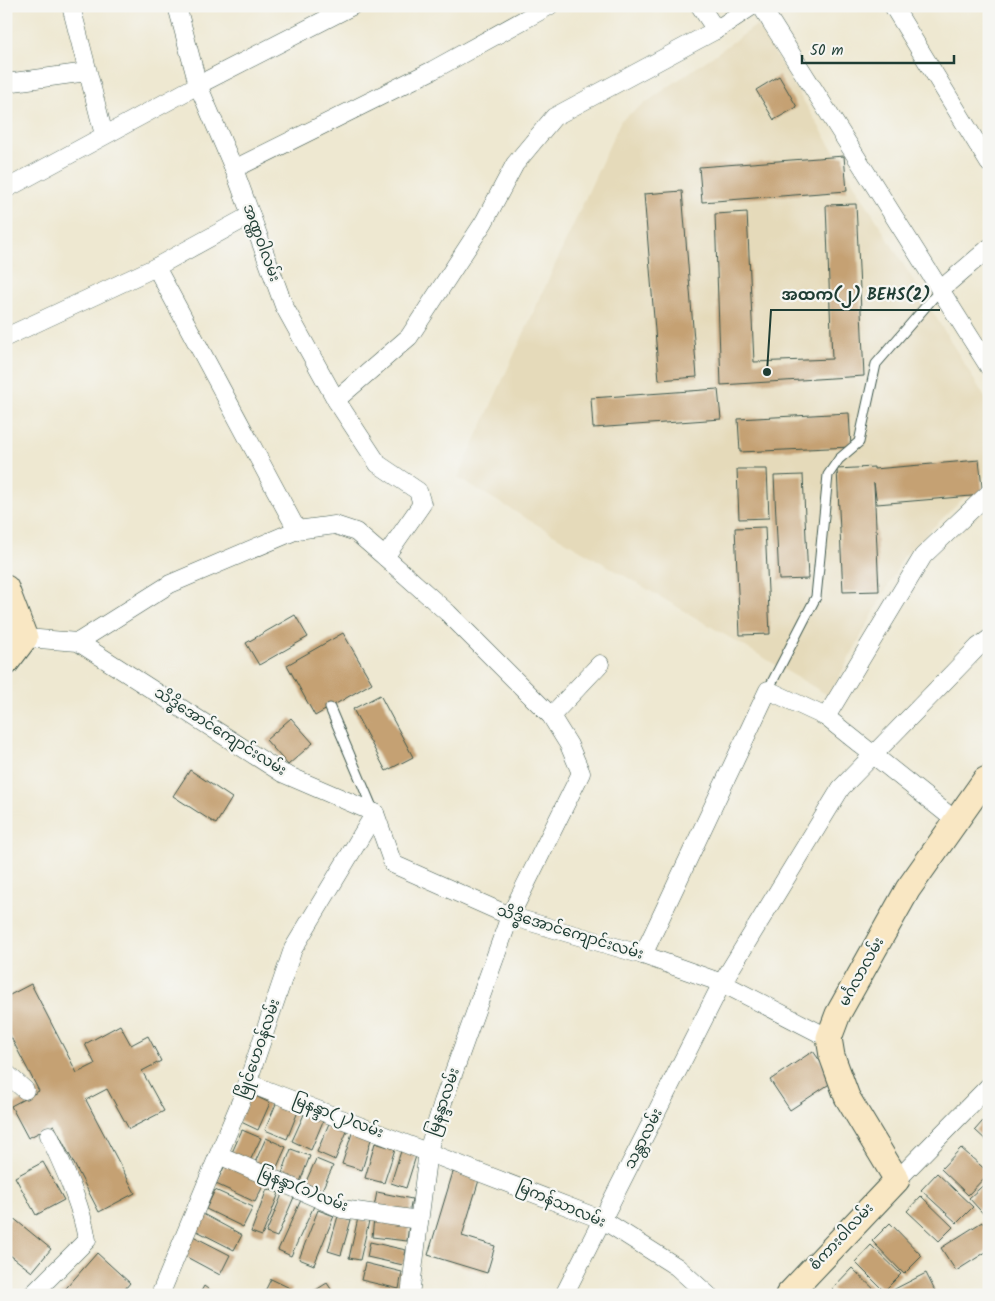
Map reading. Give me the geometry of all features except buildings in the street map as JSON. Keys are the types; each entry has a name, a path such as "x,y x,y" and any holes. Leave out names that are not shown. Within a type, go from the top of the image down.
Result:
{"main road":[{"path":"6,588 25,638 6,663"},
{"name":"မင်္ဂလာလမ်း","path":"829,1038 838,1014 908,890 956,821 989,778"},
{"path":"829,1038 832,1056 847,1097 897,1180"},
{"name":"စံကားဝါလမ်း","path":"788,1295 897,1180"}],"street":[{"path":"71,6 104,136"},
{"name":"အဏ္ဏဝါလမ်း","path":"177,6 198,85 234,169 284,306 336,400 378,464 418,491 422,504 385,557"},
{"path":"6,188 198,85 352,6"},
{"path":"234,169 433,70 549,6"},
{"path":"700,6 716,30"},
{"path":"336,400 409,337 484,222 515,164 554,117 716,30 752,6"},
{"path":"761,6 989,367"},
{"path":"893,6 989,163"},
{"path":"6,83 87,72"},
{"path":"6,337 156,267 251,215"},
{"path":"940,290 989,248"},
{"path":"156,267 297,530"},
{"path":"826,717 923,556 989,493"},
{"path":"78,642 170,584 297,530 335,526 356,532 385,557 448,613 551,716 600,664"},
{"name":"သိဒ္ဓိအောင်ကျောင်းလမ်း","path":"25,638 78,642 282,773 375,813 393,864 510,916 643,955 722,983 829,1038"},
{"name":"သန္တာလမ်း","path":"564,1295 722,983 841,788 978,647 989,639"},
{"path":"643,955 768,690 826,717 956,821"},
{"name":"မြနန္ဒာလမ်း","path":"410,1295 428,1151 443,1102 510,916 581,773 569,745 551,716"},
{"name":"မြိုင်ဟေဝန်လမ်း","path":"160,1295 248,1082 293,949 375,813"},
{"path":"6,1073 26,1090"},
{"name":"မြနန္ဒာ(၂)လမ်း","path":"248,1082 428,1151"},
{"path":"897,1180 989,1086"},
{"path":"32,1295 87,1240 84,1221 78,1203 49,1135"},
{"name":"မြကန်သာလမ်း","path":"428,1151 603,1220 677,1267 708,1295"},
{"name":"မြနန္ဒာ(၁)လမ်း","path":"219,1155 342,1209 419,1220"}],"lane":[{"path":"768,690 816,597 828,475 839,459 859,442 876,364 940,290"},
{"path":"330,708 375,813"}],"shaded area":[{"path":"757,25 989,404 989,473 904,556 829,696 458,478 621,120"}],"place":[{"name":"အထက(၂) BEHS(2)","path":"767,372"}]}
